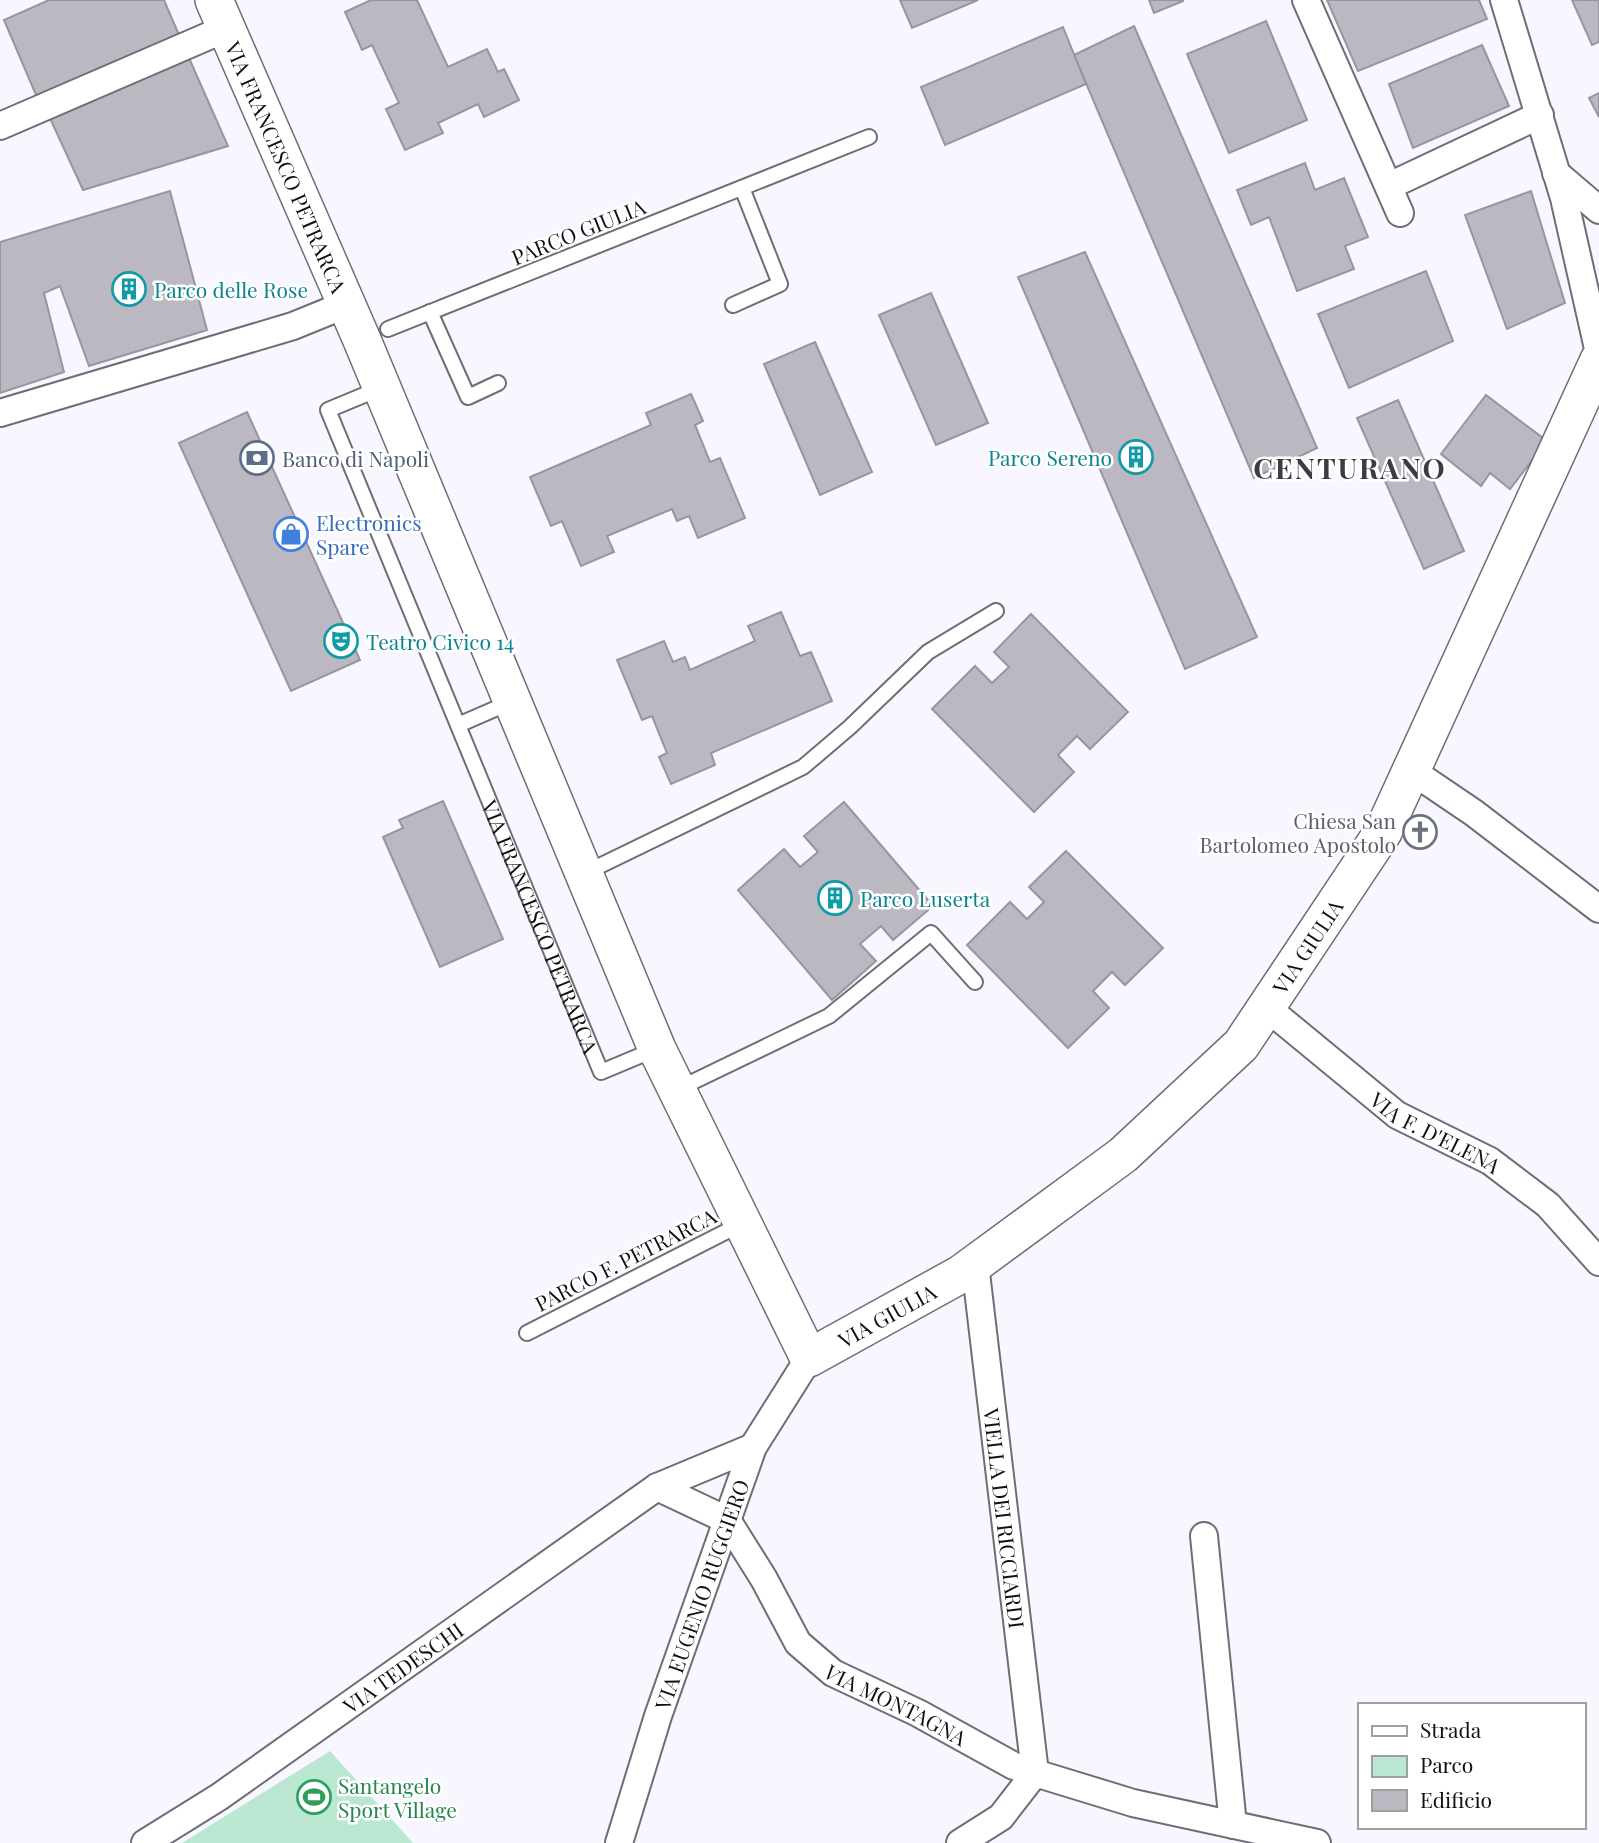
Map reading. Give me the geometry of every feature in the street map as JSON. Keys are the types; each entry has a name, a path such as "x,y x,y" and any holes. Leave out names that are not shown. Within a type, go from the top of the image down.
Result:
{"main road":[{"name":"VIA FRANCESCO PETRARCA","path":"214,22 347,304 657,1049 809,1358"},
{"name":"VIA GIULIA","path":"809,1358 975,1264 1123,1155 1241,1045 1382,832 1599,360"}],"street":[{"path":"1306,0 1401,213"},
{"path":"1504,0 1536,117 1556,173 1599,353"},
{"path":"0,126 214,22"},
{"path":"1389,186 1536,117"},
{"path":"1556,173 1599,210"},
{"name":"VIA FRANCESCO PETRARCA","path":"0,413 293,326 347,304"},
{"path":"1412,771 1474,813 1599,909"},
{"name":"VIA F. D'ELENA","path":"1266,1007 1397,1115 1490,1161 1529,1190 1548,1205 1599,1262"},
{"name":"VIELLA DEI RICCIARDI","path":"975,1264 1035,1773"},
{"name":"VIA EUGENIO RUGGIERO","path":"619,1843 658,1716 753,1447 809,1358"},
{"name":"VIA TEDESCHI","path":"145,1843 219,1797 657,1487 753,1447"},
{"path":"657,1487 727,1520"},
{"name":"VIA MONTAGNA","path":"727,1520 764,1579 799,1643 833,1673 918,1713 1014,1766 1133,1803 1317,1843"},
{"path":"1204,1536 1233,1825"},
{"path":"960,1843 1001,1817 1035,1773"}],"lane":[{"name":"PARCO GIULIA","path":"388,329 869,138"},
{"path":"733,305 780,284 742,188"},
{"path":"430,312 468,397 498,383"},
{"name":"VIA FRANCESCO PETRARCA","path":"382,387 328,410 601,1072 657,1049"},
{"path":"584,873 803,767 850,727 929,652 996,611"},
{"path":"458,725 513,702"},
{"path":"677,1089 829,1016 931,933 975,982"},
{"name":"PARCO F. PETRARCA","path":"527,1333 742,1223"}],"green space":[{"name":"Santangelo Sport Village","path":"330,1751 413,1843 182,1843"}],"building":[{"path":"49,0 164,0 182,42 39,102 4,20"},
{"path":"371,0 417,0 448,67 487,49 498,72 504,69 519,100 484,117 478,104 438,123 443,133 405,150 386,109 399,103 372,45 362,50 345,12"},
{"path":"900,0 978,0 912,28"},
{"path":"1149,0 1183,0 1183,1 1154,13"},
{"path":"1327,0 1479,0 1487,19 1358,71"},
{"path":"1572,0 1599,0 1599,42 1592,45"},
{"path":"1266,21 1307,120 1229,153 1187,54"},
{"path":"1134,26 1317,448 1254,478 1074,55"},
{"path":"1063,27 1086,84 945,145 921,87"},
{"path":"1482,45 1509,106 1413,148 1389,84"},
{"path":"189,58 228,146 83,190 49,116"},
{"path":"1599,93 1599,117 1589,98"},
{"path":"1305,163 1315,190 1344,178 1368,237 1345,246 1354,269 1297,291 1269,217 1251,225 1237,190"},
{"name":"Parco delle Rose","path":"170,191 207,330 89,366 60,286 44,293 64,372 0,393 0,242"},
{"path":"1531,191 1565,303 1507,329 1465,215"},
{"name":"Parco Sereno","path":"1085,252 1257,637 1185,669 1018,277"},
{"path":"1426,271 1453,341 1349,388 1318,314"},
{"path":"931,293 988,423 936,445 879,315"},
{"path":"815,342 872,472 820,495 764,364"},
{"path":"691,394 703,421 695,425 710,462 720,458 745,518 698,538 689,516 677,521 672,509 607,536 614,552 581,566 562,521 551,526 530,477 651,425 646,413"},
{"path":"1486,395 1547,441 1510,489 1490,473 1481,486 1441,454"},
{"path":"1398,400 1464,551 1424,569 1357,418"},
{"path":"247,412 360,660 291,691 179,443"},
{"path":"781,612 800,656 811,652 832,701 711,753 715,765 671,784 659,757 667,753 652,716 642,720 617,660 664,641 673,662 685,657 690,670 755,641 748,626"},
{"path":"1031,614 1128,712 1090,749 1077,736 1058,755 1074,772 1034,812 932,709 975,666 992,683 1009,667 994,652"},
{"path":"443,801 503,939 440,967 383,837 403,828 399,820"},
{"name":"Parco Luserta","path":"844,802 933,906 893,940 881,926 860,944 876,961 832,1000 738,890 784,849 800,867 818,852 804,836"},
{"path":"1066,851 1163,948 1125,985 1112,972 1093,991 1109,1008 1068,1048 967,945 1010,902 1027,919 1044,902 1029,887"}],"place":[{"name":"Parco delle Rose","path":"129,289"},
{"name":"Parco Sereno","path":"1136,457"},
{"name":"Banco di Napoli","path":"257,458"},
{"name":"Electronics Spare","path":"291,534"},
{"name":"Teatro Civico 14","path":"341,641"},
{"name":"Chiesa San Bartolomeo Apostolo","path":"1420,832"},
{"name":"Parco Luserta","path":"835,898"},
{"name":"Santangelo Sport Village","path":"314,1797"}],"district":[{"name":"CENTURANO","path":"1350,467"}]}
